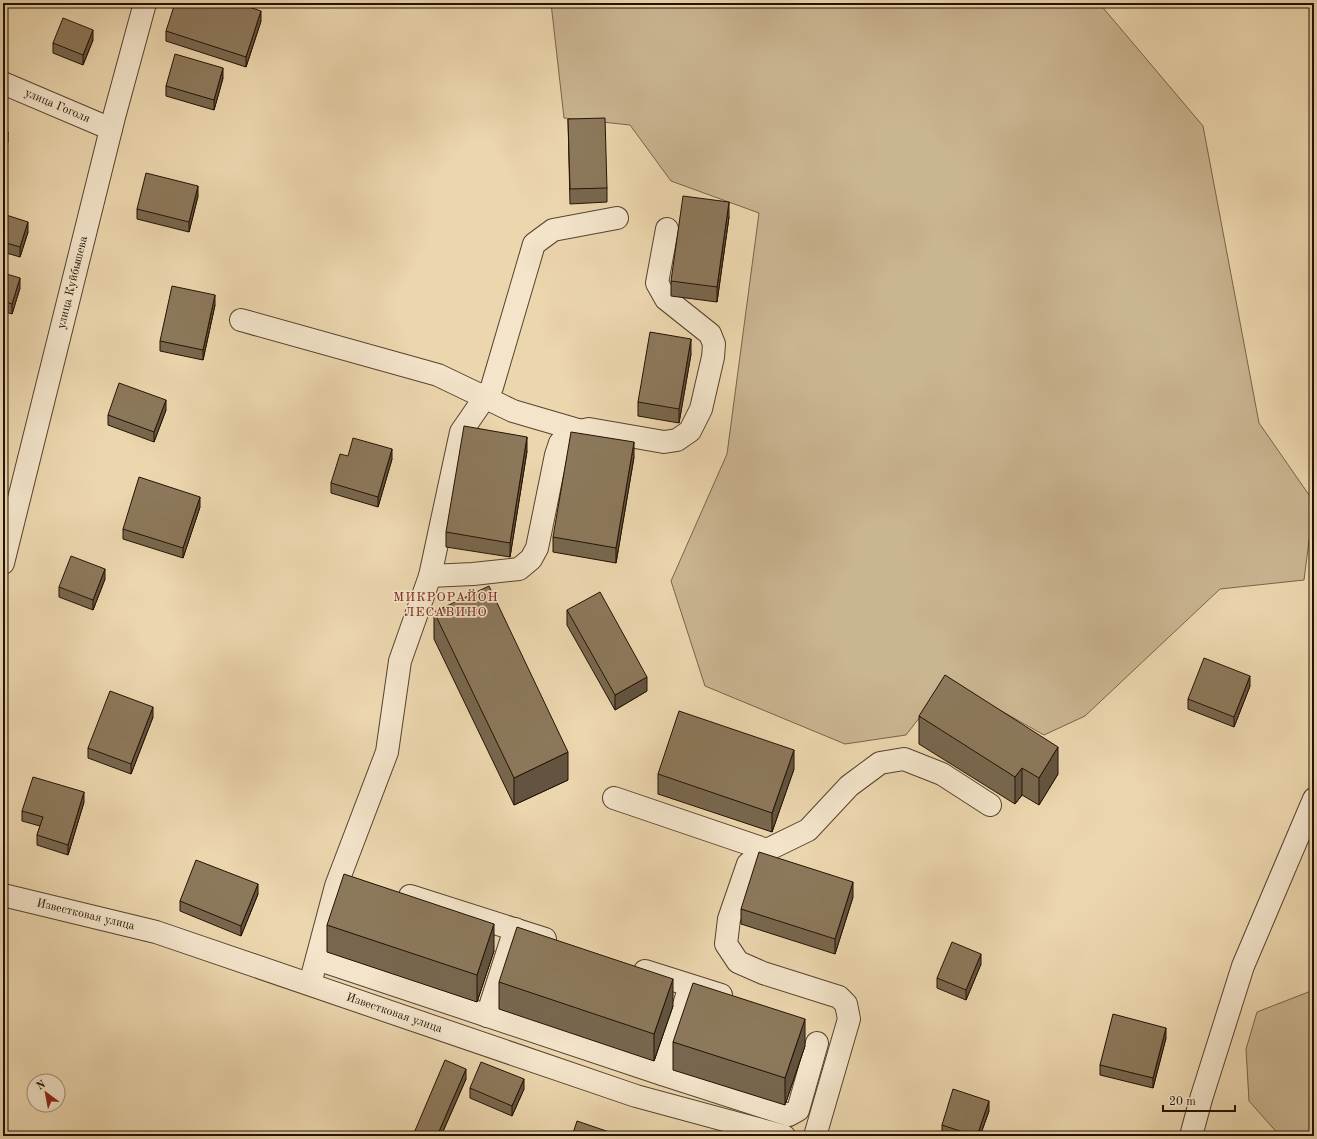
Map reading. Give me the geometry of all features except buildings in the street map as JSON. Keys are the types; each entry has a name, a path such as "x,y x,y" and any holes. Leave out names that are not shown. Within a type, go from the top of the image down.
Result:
{"lane":[{"name":"улица Куйбышева","path":"3,563 111,129 145,3"},
{"name":"улица Гоголя","path":"3,83 111,129"},
{"path":"310,984 336,886 348,877 387,752 400,661 430,576 461,432 492,387 534,244 553,230 617,218"},
{"path":"430,576 473,574 519,569 531,559 537,548 556,455 560,443 569,433 589,429 664,442 677,440 690,431 701,409 713,357 714,344 710,334 666,299 658,283 667,229"},
{"path":"240,320 438,376 514,411 578,430"},
{"path":"815,1136 849,1019 846,1004 839,997 762,973 738,962 726,944 729,919 748,864 767,850 808,830 849,786 880,763 904,759 942,774 990,805"},
{"path":"614,798 767,850"},
{"path":"1191,1136 1201,1099 1243,966 1314,799"},
{"path":"394,891 566,946"},
{"name":"Известковая улица","path":"3,894 156,932 636,1096 784,1136"},
{"path":"487,1016 514,929"},
{"path":"317,959 789,1115 798,1110 816,1043"},
{"path":"624,965 742,1002"},
{"path":"662,1074 690,986"}],"shaded area":[{"path":"551,3 1099,3 1203,126 1259,423 1314,502 1304,580 1220,589 1085,716 1044,735 948,681 906,735 845,744 705,686 671,581 727,454 759,213 671,181 630,125 564,118"},
{"path":"1311,991 1314,993 1314,1136 1280,1136 1249,1101 1246,1049 1257,1012"}],"district":[{"name":"МИКРОРАЙОН ЛЕСАВИНО","path":"446,604"}]}
